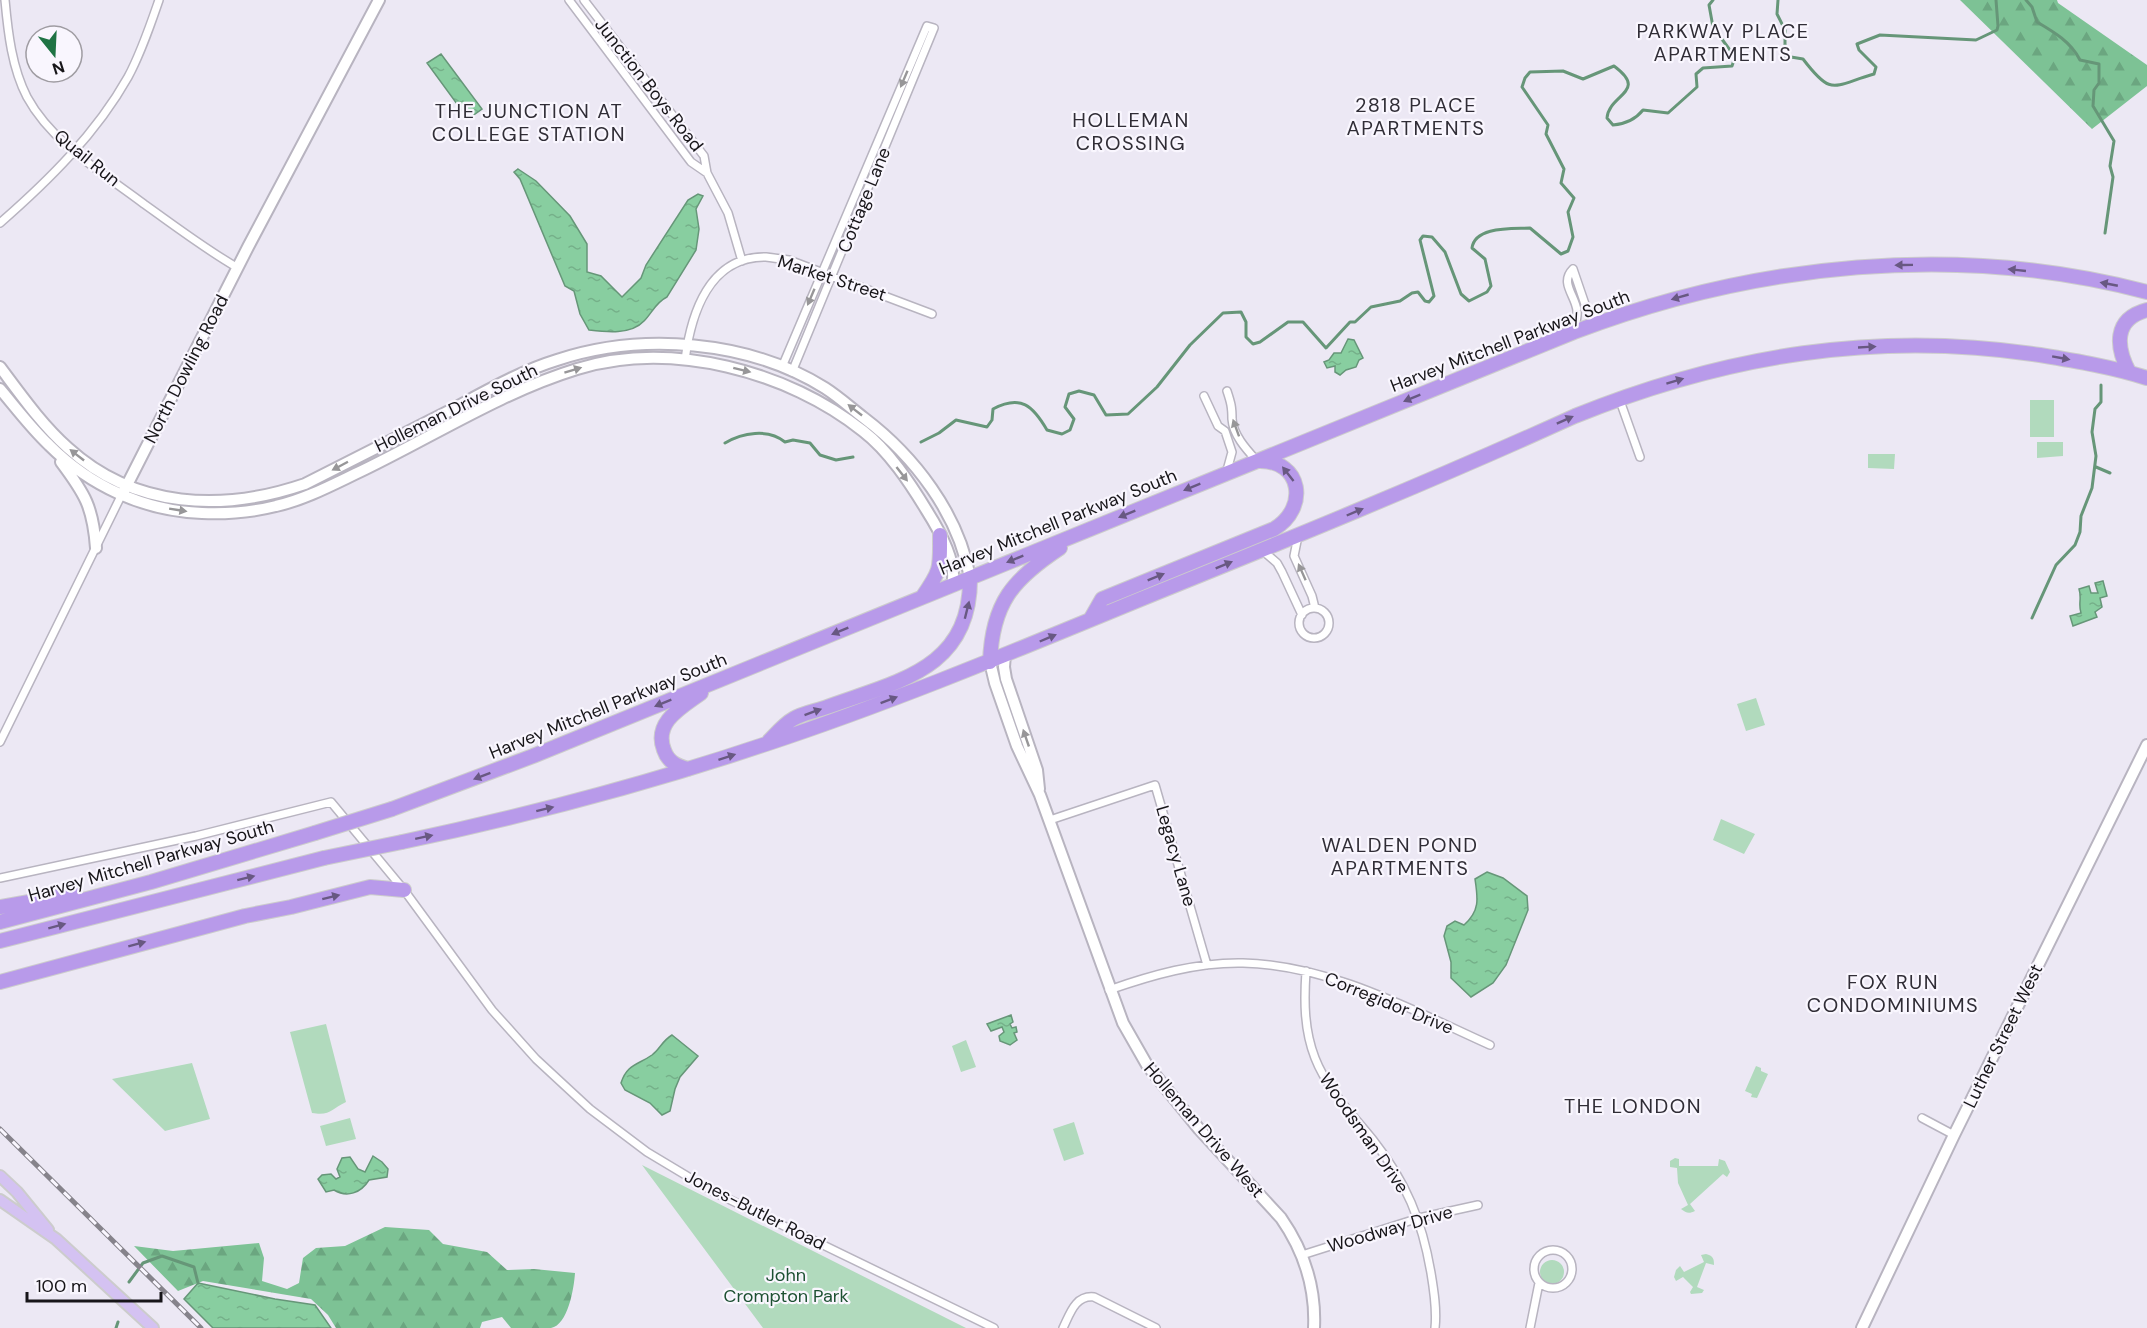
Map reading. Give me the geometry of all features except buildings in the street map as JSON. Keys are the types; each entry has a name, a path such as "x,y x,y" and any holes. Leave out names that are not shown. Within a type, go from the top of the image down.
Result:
{"highway":[{"name":"Harvey Mitchell Parkway South","path":"0,922 151,882 392,809 533,756 1574,332 1686,295 1737,283 1798,273 1885,265 1963,265 2018,270 2072,276 2147,292"},
{"path":"2129,372 2121,357 2119,345 2121,331 2129,320 2147,310"},
{"name":"Harvey Mitchell Parkway South","path":"0,940 324,858 579,801 765,745 990,662 1298,536 1619,398 1702,373 1757,360 1863,346 1923,345 1984,348 2064,359 2129,372 2147,378"},
{"path":"1090,620 1102,599 1285,523 1294,511 1298,498 1292,477 1272,460 1257,461"},
{"path":"990,662 991,642 998,613 1019,579 1041,560 1089,529"},
{"path":"921,598 938,574 940,534"},
{"path":"765,745 793,719 905,678 936,660 958,635 965,618 969,601 969,578"},
{"path":"688,769 678,766 664,752 661,731 665,721 672,714 717,681"},
{"path":"0,907 151,882"},
{"path":"0,982 245,916 370,887 404,890"}],"main road":[{"path":"0,1176 17,1192 56,1239"},
{"path":"0,1200 56,1239 153,1328"}],"street":[{"name":"Quail Run","path":"5,0 10,43 16,67 27,96 48,126 74,151 213,254 238,268"},
{"path":"0,223 74,151 111,105 129,75 159,0"},
{"name":"North Dowling Road","path":"0,742 127,485 238,268 380,0"},
{"name":"Junction Boys Road","path":"569,0 691,162 707,173"},
{"name":"Junction Boys Road","path":"584,0 704,156 707,173 728,213 742,261"},
{"name":"Cottage Lane","path":"931,27 833,276 787,369 822,272 931,27"},
{"path":"840,230 850,235"},
{"name":"Market Street","path":"684,360 692,322 701,299 713,281 725,269 742,261 764,257 789,260 932,314"},
{"path":"1574,332 1577,310 1567,281 1568,274 1573,269 1586,307 1602,321"},
{"name":"Holleman Drive South","path":"0,368 23,399 68,448 87,463 127,485 168,498 191,501 230,501 276,494 305,484 503,382 556,360 580,353 632,344 687,345 729,350 787,369 825,388 887,438 914,465 939,501 953,527 967,563 969,578"},
{"name":"Holleman Drive South","path":"0,389 50,447 91,480 122,496 155,506 200,513 252,511 278,506 346,478 543,380 582,368 645,359 684,360 741,369 790,387 866,432 913,488 940,534 953,568 952,585"},
{"path":"1227,391 1234,412 1232,420 1241,442 1257,461"},
{"path":"1204,396 1218,426 1225,431 1232,452 1226,474"},
{"path":"1619,398 1640,457"},
{"path":"50,447 83,491 95,526 96,548"},
{"path":"1298,536 1294,556 1315,608"},
{"path":"1262,550 1277,563 1302,615"},
{"path":"1315,608 1322,610 1328,616 1329,624 1327,631 1314,638 1306,636 1300,626 1302,615 1307,610 1315,608"},
{"name":"Holleman Drive West","path":"1005,655 1006,678 1037,770 1040,795"},
{"name":"Holleman Drive West","path":"990,662 1017,746 1050,820 1109,990 1123,1023 1147,1065 1199,1129 1292,1233 1312,1287 1314,1328"},
{"name":"Luther Street West","path":"1862,1328 1954,1135 2147,745"},
{"name":"Legacy Lane","path":"1050,820 1155,785 1208,965"},
{"name":"Jones-Butler Road","path":"0,878 196,836 331,802 404,890 492,1010 536,1059 590,1109 647,1152 712,1191 994,1328"},
{"name":"Corregidor Drive","path":"1109,990 1176,970 1208,965 1244,963 1306,971 1377,994 1490,1045"},
{"name":"Woodsman Drive","path":"1306,971 1306,1026 1322,1073 1391,1166 1419,1218 1433,1284 1435,1328"},
{"path":"1922,1118 1954,1135"},
{"name":"Woodway Drive","path":"1302,1255 1419,1218 1478,1205"},
{"path":"1530,1328 1539,1283 1533,1269 1535,1262 1539,1255 1546,1251 1562,1252 1568,1257 1572,1272 1569,1280 1563,1286 1546,1288 1539,1283"},
{"path":"1063,1328 1073,1306 1081,1298 1087,1296 1094,1297 1156,1328"}],"green space":[{"path":"1960,0 2057,0 2058,3 2147,65 2147,86 2092,129"},
{"path":"2030,400 2054,400 2054,437 2030,437"},
{"path":"2037,442 2063,442 2063,456 2037,458"},
{"path":"1868,454 1895,454 1894,469 1868,468"},
{"path":"1756,698 1765,725 1746,731 1737,704"},
{"path":"1721,819 1755,834 1744,854 1713,840"},
{"path":"326,1024 346,1102 327,1113 318,1114 312,1113 290,1032"},
{"path":"966,1040 976,1067 961,1072 952,1046"},
{"path":"192,1063 210,1119 165,1131 112,1079"},
{"path":"1756,1066 1768,1074 1757,1098 1751,1097 1752,1094 1745,1091"},
{"path":"350,1118 356,1139 326,1146 320,1126"},
{"path":"1074,1122 1084,1154 1064,1161 1053,1129"},
{"path":"1675,1158 1679,1159 1679,1166 1718,1166 1719,1159 1725,1161 1730,1172 1727,1177 1723,1174 1690,1204 1695,1211 1693,1212 1688,1213 1681,1209 1688,1205 1678,1183 1677,1168 1670,1167 1670,1161"},
{"name":"John Crompton Park","path":"642,1165 966,1328 763,1328"},
{"path":"385,1227 429,1230 443,1244 487,1252 507,1270 534,1269 575,1273 566,1313 557,1325 551,1328 511,1328 502,1317 482,1322 480,1328 336,1328 328,1315 311,1299 203,1281 178,1291 134,1246 173,1251 259,1243 264,1258 262,1281 287,1289 299,1283 303,1258 316,1248 345,1246"},
{"path":"1706,1254 1713,1258 1714,1265 1706,1263 1697,1287 1704,1290 1702,1293 1691,1294 1693,1287 1683,1277 1676,1281 1674,1277 1676,1270 1680,1266 1684,1272 1704,1262 1701,1255"},
{"path":"1552,1260 1561,1263 1564,1272 1561,1281 1552,1284 1543,1281 1540,1272 1543,1263"}],"water":[{"path":"441,54 482,109 468,119 427,63"},
{"path":"518,169 536,181 570,216 587,244 587,272 601,276 622,297 641,278 646,265 688,200 698,194 703,196 696,209 699,229 696,250 667,297 639,325 618,332 589,330 580,314 574,291 565,286 520,179 514,172"},
{"path":"1348,339 1354,340 1363,358 1359,360 1356,367 1340,375 1335,372 1335,366 1327,368 1324,362 1329,360 1334,353 1341,353"},
{"path":"2103,581 2107,596 2100,598 2102,607 2095,612 2097,617 2073,626 2070,616 2081,613 2079,589 2089,586 2091,593 2098,593 2095,583"},
{"path":"1487,872 1503,878 1527,896 1528,910 1506,965 1493,983 1471,997 1451,978 1451,962 1444,936 1447,926 1455,921 1464,925 1473,915 1477,904 1475,879"},
{"path":"1011,1015 1013,1022 1010,1024 1012,1028 1016,1027 1017,1032 1014,1033 1017,1040 1010,1045 1000,1041 999,1036 1004,1032 1002,1027 991,1031 987,1024"},
{"path":"672,1035 698,1056 680,1077 670,1111 662,1115 650,1103 625,1090 621,1083 630,1068 652,1055"},
{"path":"373,1156 388,1169 387,1177 369,1180 358,1191 349,1194 334,1190 326,1192 318,1179 322,1175 331,1174 336,1179 340,1177 337,1169 342,1158 350,1157 358,1169 365,1172"},
{"path":"198,1283 315,1305 331,1328 213,1328 184,1299"}],"waterway":[{"path":"921,442 939,433 956,420 987,427 992,420 993,409 1011,403 1025,405 1037,414 1047,430 1062,434 1070,430 1074,419 1065,407 1069,394 1079,391 1094,395 1106,415 1128,414 1157,387 1190,345 1223,313 1241,312 1246,322 1246,337 1253,344 1260,342 1288,322 1303,322 1326,348 1350,322 1355,322 1371,307 1400,301 1418,292 1425,301 1429,302 1434,296 1420,240 1423,236 1432,237 1445,252 1461,294 1469,301 1487,292 1491,286 1485,259 1472,248 1475,241 1487,232 1530,228 1561,254 1568,251 1573,237 1568,212 1574,198 1561,183 1564,169 1546,134 1548,125 1522,87 1525,78 1530,72 1563,71 1583,79 1614,66 1624,75 1628,88 1609,110 1607,118 1613,125 1630,121 1643,110 1668,113 1697,87 1696,74 1703,68 1732,66 1735,57 1713,27 1709,5 1713,0"},
{"path":"1778,0 1777,14 1785,30 1785,56 1803,59 1820,79 1827,84 1834,85 1841,85 1874,74 1876,67 1859,50 1857,44 1880,35 1976,40 1997,30 1996,0"},
{"path":"2026,0 2032,7 2037,22 2067,43 2080,60 2099,64 2099,83 2094,90 2093,106 2114,141 2110,166 2113,177 2105,233"},
{"path":"2032,618 2056,565 2075,545 2080,532 2081,516 2092,488 2096,456 2092,432 2095,409 2101,402 2101,385"},
{"path":"725,443 747,435 763,434 785,442 793,440 810,443 820,455 836,460 853,457"},
{"path":"2096,467 2110,473"},
{"path":"129,1282 143,1263 162,1256 194,1267 198,1283"},
{"path":"116,1328 118,1322"}],"railway":[{"path":"0,1129 201,1328"}],"district":[{"name":"PARKWAY PLACE APARTMENTS","path":"1723,42"},
{"name":"2818 PLACE APARTMENTS","path":"1416,116"},
{"name":"THE JUNCTION AT COLLEGE STATION","path":"529,122"},
{"name":"HOLLEMAN CROSSING","path":"1131,132"},
{"name":"WALDEN POND APARTMENTS","path":"1400,856"},
{"name":"FOX RUN CONDOMINIUMS","path":"1893,994"},
{"name":"THE LONDON","path":"1633,1106"}]}
